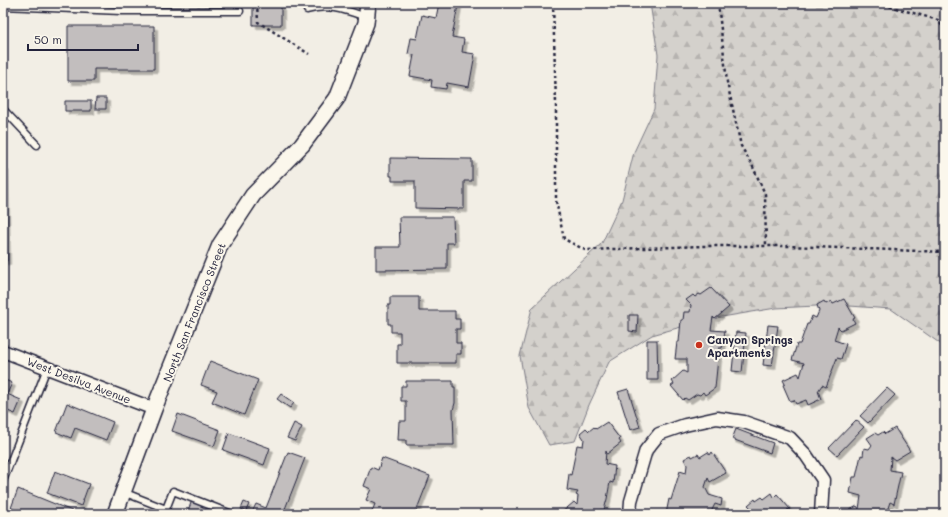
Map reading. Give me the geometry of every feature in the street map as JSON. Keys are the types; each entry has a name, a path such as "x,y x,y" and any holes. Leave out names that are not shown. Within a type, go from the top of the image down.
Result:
{"street":[{"name":"North San Francisco Street","path":"115,514 154,409 220,245 252,195 302,145 337,98 366,22 367,10"},
{"name":"West Desilva Avenue","path":"3,352 154,409"},
{"path":"630,514 631,501 646,450 659,434 685,425 717,418 744,422 790,438 806,455 823,480 821,514"}],"lane":[{"path":"3,4 120,10 240,10"},
{"path":"306,10 332,5 337,7 367,10"},
{"path":"3,109 37,144"},
{"path":"3,481 47,368"},
{"path":"123,492 165,511 173,491 232,514"}],"path":[{"path":"257,3 258,22 309,54"},
{"path":"553,3 556,104 556,201 564,239 585,250 704,246 766,246 945,252"},
{"path":"718,3 726,82 741,146 753,167 765,194 766,246"},
{"path":"878,3 938,20 945,30"}],"green space":[{"path":"650,3 945,3 945,347 891,309 836,305 776,308 710,319 652,335 609,362 589,405 575,441 549,445 529,408 520,356 532,308 602,243 622,200 634,152 654,109 658,55"}],"building":[{"path":"253,3 281,3 281,25 253,25"},
{"path":"439,3 458,5 452,37 464,39 462,52 475,54 469,87 447,83 446,89 431,87 432,80 410,76 414,55 408,54 411,38 417,39 422,15 436,18"},
{"path":"68,26 154,26 154,69 94,69 94,81 68,81"},
{"path":"96,98 106,98 106,109 95,109"},
{"path":"65,101 91,101 91,111 65,111"},
{"path":"390,158 472,159 472,181 464,181 464,209 415,208 415,181 392,181 392,176 390,176"},
{"path":"3,167 5,167 7,261 3,261"},
{"path":"399,217 453,217 454,243 447,243 447,269 376,270 376,247 400,247"},
{"name":"Canyon Springs Apartments","path":"711,288 729,307 715,319 713,317 711,330 725,331 722,348 719,348 715,388 705,395 703,392 700,395 697,394 688,400 685,398 683,400 671,386 674,384 672,381 683,371 687,373 687,359 675,359 677,342 679,342 681,320 683,320 684,312 690,312 691,305 686,300 693,295 695,297 699,294 701,295"},
{"path":"390,297 419,297 419,311 455,311 455,319 460,319 460,329 456,329 456,343 461,343 461,354 456,354 456,363 397,363 397,344 400,344 400,332 391,332 391,324 388,324 388,305 390,305"},
{"name":"Canyon Springs Apartments","path":"844,299 855,318 853,319 855,323 841,330 838,327 834,340 846,344 841,359 837,358 826,387 822,385 818,391 821,399 808,405 806,400 796,404 794,400 790,401 783,385 785,384 783,380 798,373 800,377 804,363 792,360 797,344 800,344 807,324 809,324 812,316 816,318 819,311 817,305 824,301 826,304 831,301 833,304"},
{"path":"629,315 638,315 637,332 629,331"},
{"path":"768,325 778,326 772,366 763,365"},
{"path":"736,332 746,333 742,372 732,371"},
{"path":"647,340 657,340 658,380 647,380"},
{"path":"210,361 258,380 244,415 212,402 217,391 201,385"},
{"path":"3,379 12,383 7,394 21,400 15,414 3,409"},
{"path":"406,381 453,381 453,387 455,387 455,403 453,410 454,445 406,445 406,440 398,440 399,421 406,421 406,401 401,401 401,386 406,386"},
{"path":"887,388 895,395 868,423 860,416"},
{"path":"628,389 640,427 630,430 618,392"},
{"path":"281,394 294,403 290,408 277,399"},
{"path":"67,403 113,422 106,440 75,428 71,438 56,432"},
{"path":"178,414 220,430 214,446 172,431"},
{"path":"856,420 864,427 837,455 829,448"},
{"path":"607,422 620,439 619,440 621,443 607,454 606,451 605,464 615,466 613,483 610,482 604,510 600,510 598,514 561,514 574,502 577,505 578,496 576,495 578,492 567,490 569,474 571,475 577,445 583,446 584,439 580,433 586,428 589,431 594,427 596,429"},
{"path":"294,423 302,427 295,441 287,438"},
{"path":"895,428 910,451 895,460 891,457 890,470 901,472 894,504 890,502 886,514 843,514 857,506 859,509 861,496 850,493 853,477 856,477 864,448 869,449 872,445 867,438 875,433 878,435 883,432 885,434"},
{"path":"736,429 773,443 770,453 732,439"},
{"path":"229,433 270,448 264,465 223,450"},
{"path":"288,452 305,458 283,514 257,514 252,512 256,504 266,508"},
{"path":"708,452 710,455 712,452 726,473 710,482 708,478 705,487 709,495 722,499 721,506 715,504 710,514 666,514 669,499 671,500 680,471 686,473 687,465 684,459 691,455 692,457 698,454 700,457"},
{"path":"382,458 430,476 415,514 371,514 375,504 366,500 371,489 364,486 371,467 378,470"},
{"path":"55,471 89,484 81,506 47,493"},
{"path":"18,489 77,514 26,514 11,508"},
{"path":"772,493 774,497 777,494 790,509 787,510 789,512 787,514 751,514 752,509 748,505 755,499 756,501 762,497 764,499"},
{"path":"192,500 228,514 187,514"},
{"path":"244,502 249,504 246,511 241,509"}],"place":[{"name":"Canyon Springs Apartments","path":"699,345"}]}
